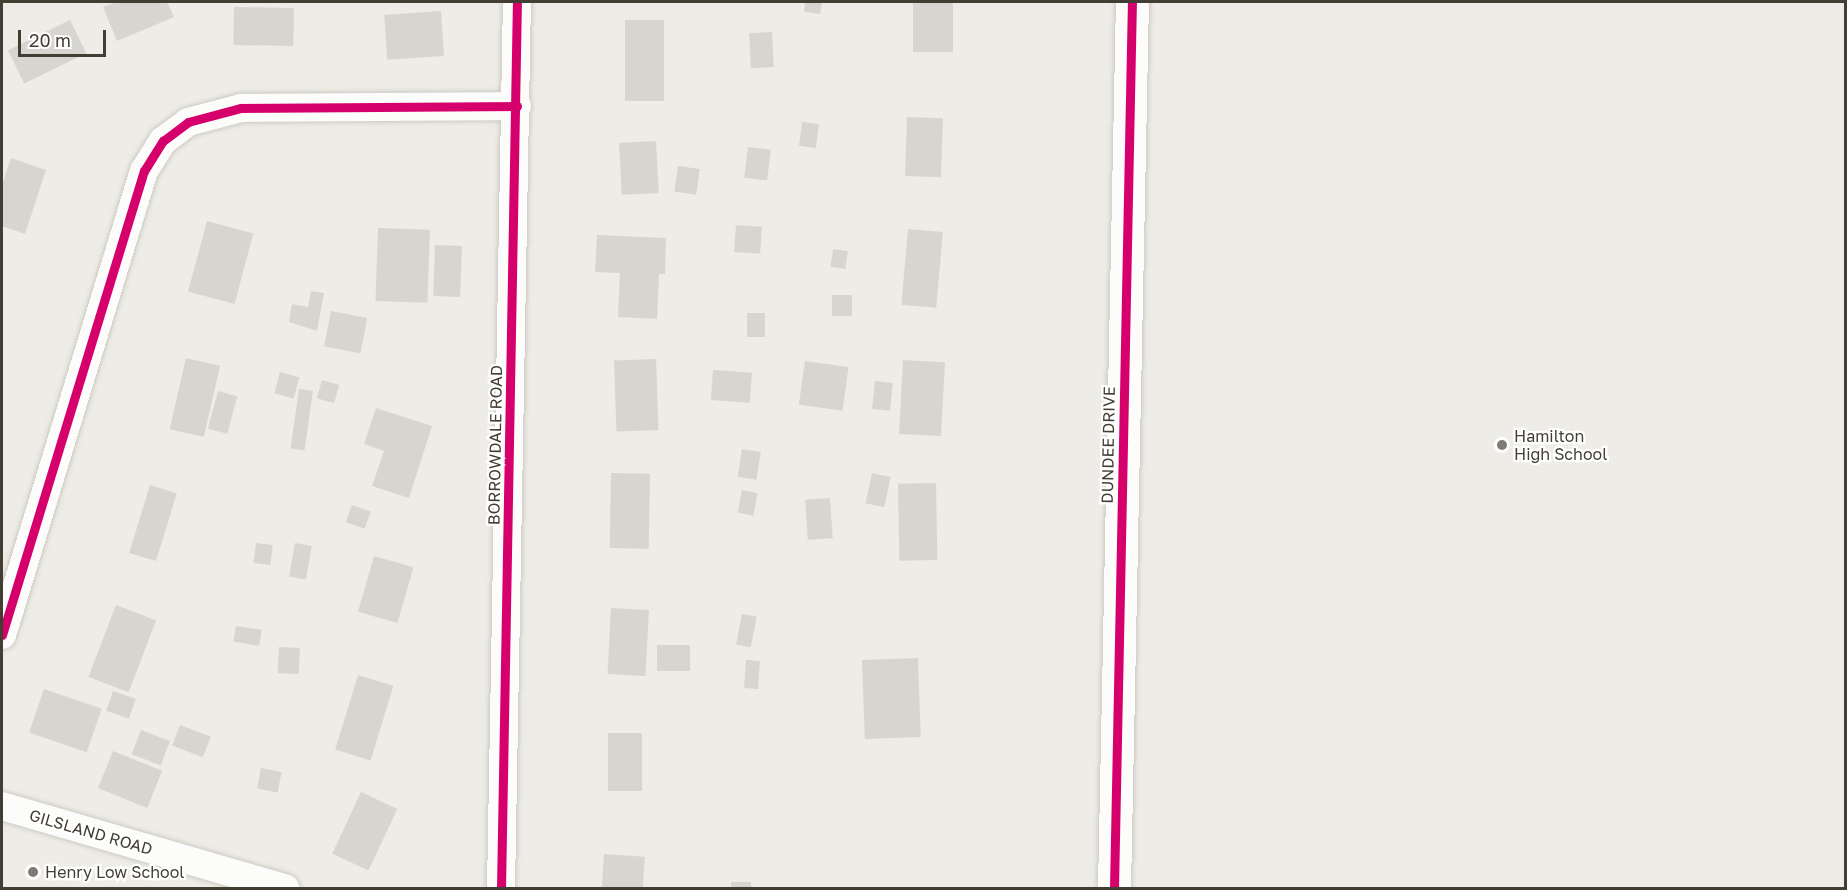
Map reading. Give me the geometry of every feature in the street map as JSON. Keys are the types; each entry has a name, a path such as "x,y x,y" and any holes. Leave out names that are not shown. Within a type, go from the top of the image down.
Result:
{"street":[{"name":"BORROWDALE ROAD","path":"501,888 517,106 517,2"},
{"name":"DUNDEE DRIVE","path":"1114,888 1132,2"},
{"path":"2,635 144,171 163,141 188,122 241,108 517,106"},
{"name":"GILSLAND ROAD","path":"2,806 285,888"}],"building":[{"path":"117,2 167,2 174,17 117,41 103,7"},
{"path":"805,2 822,2 820,14 804,12"},
{"path":"913,2 953,2 953,52 913,52"},
{"path":"234,7 294,8 293,46 233,45"},
{"path":"441,11 444,56 387,60 384,15"},
{"path":"70,20 86,53 24,84 8,50"},
{"path":"625,20 664,20 664,101 625,101"},
{"path":"772,32 774,67 751,68 749,33"},
{"path":"907,117 943,118 941,177 905,176"},
{"path":"802,122 819,124 816,148 799,146"},
{"path":"656,141 659,193 622,195 619,143"},
{"path":"748,147 771,150 767,181 744,178"},
{"path":"11,158 46,170 25,234 2,226 2,185"},
{"path":"678,166 700,169 696,195 674,192"},
{"path":"207,221 253,233 234,304 188,292"},
{"path":"736,225 762,227 760,254 734,252"},
{"path":"378,228 430,230 427,303 375,301"},
{"path":"908,229 943,232 936,308 901,305"},
{"path":"597,235 666,238 665,274 659,274 657,319 618,317 620,273 595,272"},
{"path":"435,245 462,246 460,297 433,296"},
{"path":"833,249 848,251 845,269 830,267"},
{"path":"311,291 324,293 317,331 289,322 292,304 308,307"},
{"path":"832,295 852,295 852,316 832,316"},
{"path":"331,311 367,318 360,353 324,346"},
{"path":"747,313 765,313 765,337 747,337"},
{"path":"186,358 220,366 204,437 170,429"},
{"path":"656,359 658,430 617,431 614,360"},
{"path":"903,360 945,362 941,436 899,434"},
{"path":"805,361 849,367 842,411 799,405"},
{"path":"713,370 752,373 750,403 711,400"},
{"path":"280,372 299,377 294,398 274,393"},
{"path":"322,380 339,385 334,403 317,398"},
{"path":"875,381 893,383 890,411 872,409"},
{"path":"299,389 313,391 305,450 291,448"},
{"path":"218,391 237,396 227,434 208,429"},
{"path":"376,408 432,426 409,498 372,486 384,451 364,444"},
{"path":"742,449 761,452 756,480 738,477"},
{"path":"611,473 650,474 649,549 610,548"},
{"path":"872,473 891,477 884,507 866,503"},
{"path":"936,483 937,560 899,561 898,484"},
{"path":"150,485 177,493 156,561 129,553"},
{"path":"742,490 758,493 753,516 738,513"},
{"path":"830,498 833,538 808,540 805,500"},
{"path":"352,505 371,512 365,529 346,522"},
{"path":"256,543 273,545 270,565 254,563"},
{"path":"295,543 312,546 306,579 289,576"},
{"path":"374,556 413,567 397,623 358,612"},
{"path":"116,605 156,620 129,692 88,677"},
{"path":"611,608 649,610 645,676 608,674"},
{"path":"742,614 757,617 751,647 736,644"},
{"path":"236,626 262,630 259,646 233,642"},
{"path":"657,645 690,645 690,671 657,671"},
{"path":"279,647 300,648 299,674 278,673"},
{"path":"918,658 921,737 865,739 862,660"},
{"path":"746,660 760,661 758,689 744,688"},
{"path":"358,675 393,686 371,760 335,750"},
{"path":"44,689 102,709 87,752 29,732"},
{"path":"113,691 136,699 129,719 106,711"},
{"path":"180,725 211,737 203,757 172,746"},
{"path":"141,730 170,741 161,765 132,754"},
{"path":"608,733 642,733 642,791 608,791"},
{"path":"113,751 162,771 147,808 98,788"},
{"path":"261,768 282,772 278,793 257,789"},
{"path":"361,792 397,809 369,871 332,854"},
{"path":"604,854 645,857 643,888 602,888"},
{"path":"731,882 751,882 751,888 731,888"}],"cycle path":[{"path":"501,888 517,2"},
{"path":"1114,888 1132,2"},
{"path":"2,635 144,171 163,141 188,122 241,108 517,106"}],"place":[{"name":"Hamilton High School","path":"1502,445"},
{"name":"Henry Low School","path":"33,872"}]}
